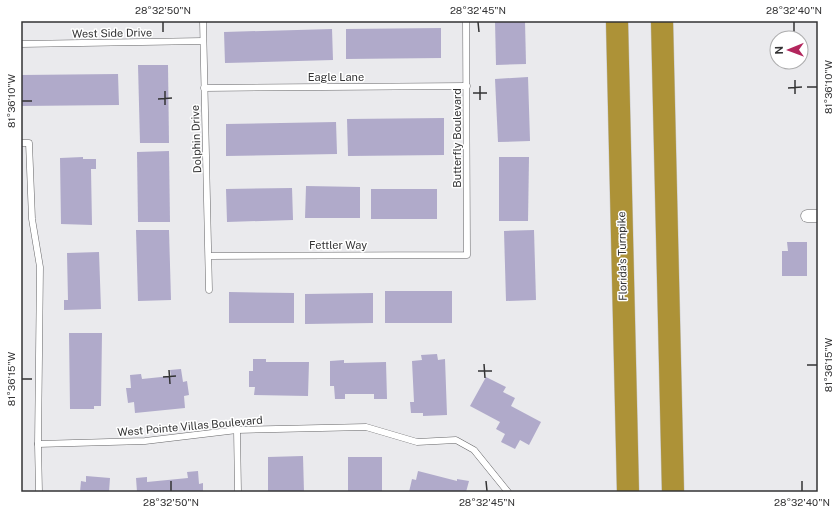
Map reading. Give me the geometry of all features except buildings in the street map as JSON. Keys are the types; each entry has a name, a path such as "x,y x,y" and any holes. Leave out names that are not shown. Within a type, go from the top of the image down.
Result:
{"highway":[{"name":"Florida's Turnpike","path":"617,21 628,492"},
{"path":"662,21 673,492"}],"lane":[{"name":"Dolphin Drive","path":"203,21 209,290"},
{"name":"Butterfly Boulevard","path":"466,21 467,255"},
{"name":"West Side Drive","path":"21,44 203,42"},
{"name":"Eagle Lane","path":"204,88 467,86"},
{"path":"21,144 29,144 32,219 40,267 38,444 39,492"},
{"name":"Fettler Way","path":"209,256 467,255"},
{"name":"West Pointe Villas Boulevard","path":"38,444 145,441 237,430 366,427 417,442 456,440 474,450 508,492"},
{"path":"237,430 238,492"}]}
